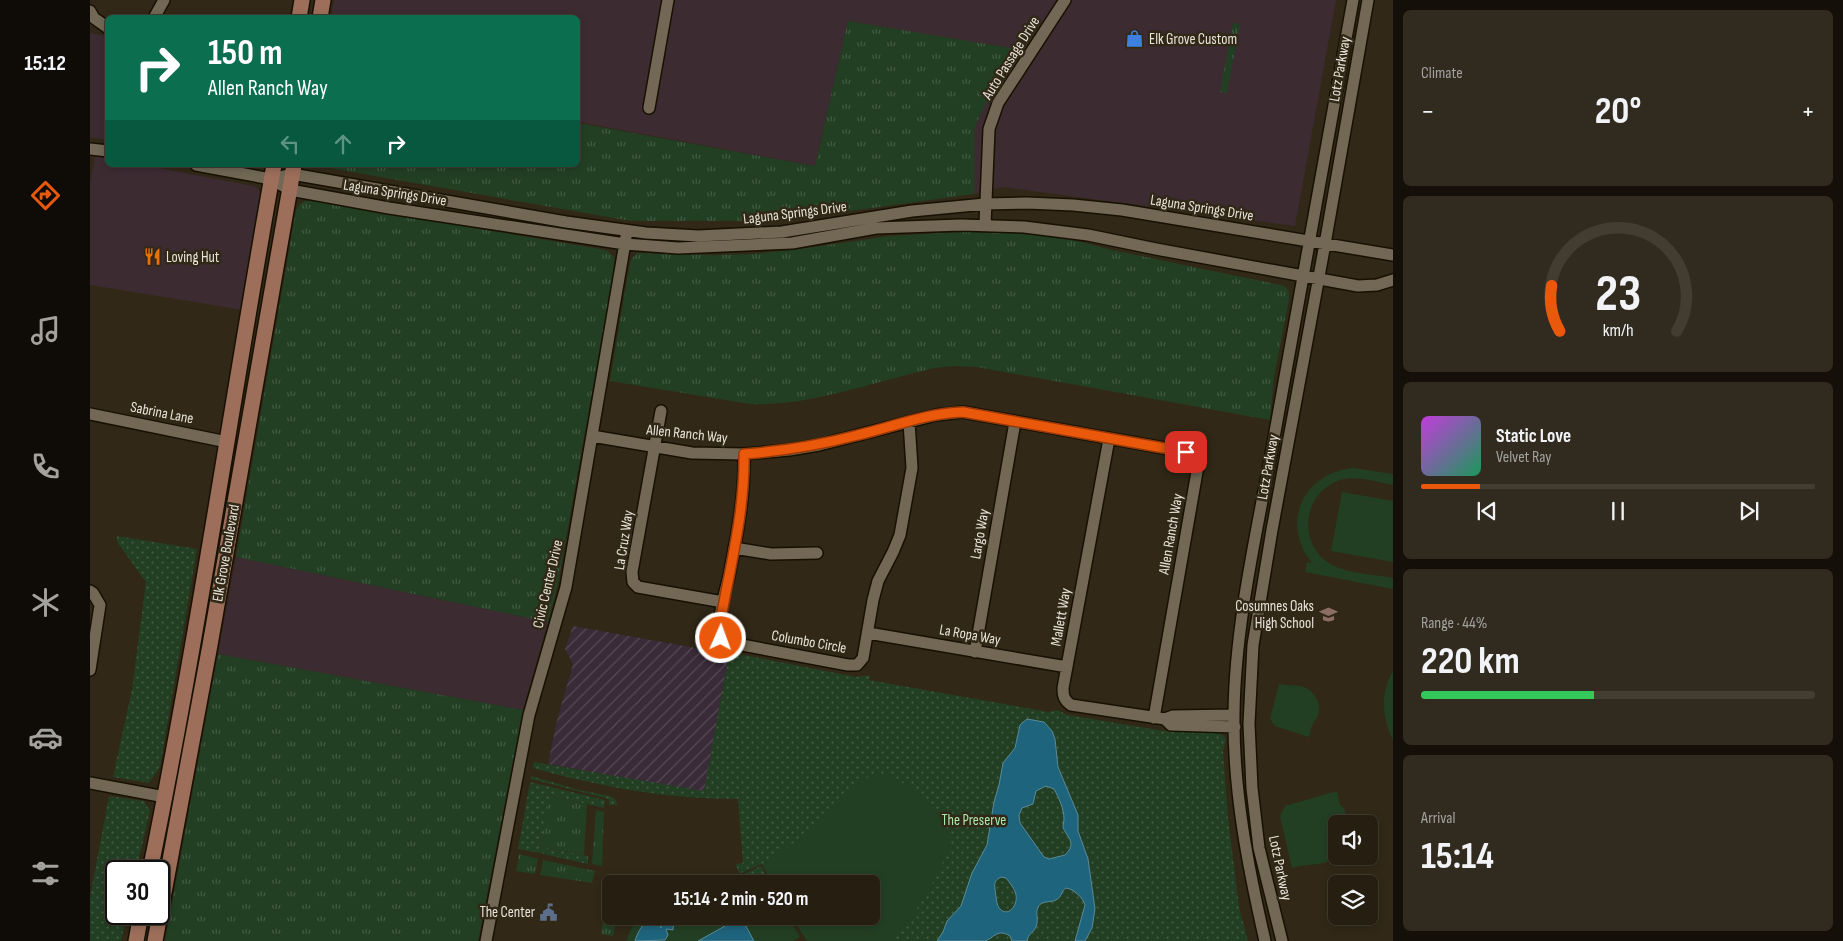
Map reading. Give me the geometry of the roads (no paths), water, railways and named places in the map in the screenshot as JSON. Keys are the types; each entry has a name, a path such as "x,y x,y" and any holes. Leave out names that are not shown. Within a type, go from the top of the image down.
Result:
{"main road":[{"path":"300,15 302,0"},
{"path":"320,15 323,0"},
{"name":"Elk Grove Boulevard","path":"170,860 293,170"},
{"name":"Elk Grove Boulevard","path":"152,860 184,696 272,172"},
{"path":"250,301 256,307 257,327 245,402 250,416"},
{"path":"182,797 176,783 188,715 184,696"},
{"path":"163,860 162,856 170,819 170,808 166,797"},
{"path":"136,941 140,925"},
{"name":"Elk Grove Boulevard","path":"155,941 158,925"}],"street":[{"path":"156,15 164,0"},
{"path":"649,108 668,0"},
{"name":"Auto Passage Drive","path":"985,225 989,129 998,103 1065,0"},
{"name":"Lotz Parkway","path":"1266,941 1246,852 1238,790 1235,721 1239,644 1308,241 1353,0"},
{"name":"Lotz Parkway","path":"1282,941 1259,848 1250,754 1250,679 1253,645 1368,0"},
{"path":"90,11 94,18 105,26"},
{"path":"90,148 105,150"},
{"name":"Laguna Springs Drive","path":"218,167 272,172 293,170 546,219 627,231 698,236 782,232 912,211 986,204 1027,203 1112,209 1393,256"},
{"name":"Laguna Springs Drive","path":"272,172 290,190 389,208 625,244 678,248 792,243 876,228 985,225 1024,227 1088,235 1364,286 1377,285 1393,280"},
{"name":"Civic Center Drive","path":"486,941 529,715 566,587 627,231"},
{"name":"La Cruz Way","path":"661,411 632,572 633,582 638,588 723,602"},
{"name":"Allen Ranch Way","path":"592,436 692,453 744,454 819,445 936,415 963,412 1186,452 1193,456 1198,466 1159,719"},
{"name":"Sabrina Lane","path":"90,414 228,442"},
{"name":"Columbo Circle","path":"744,454 745,480 743,502 723,602 719,629 721,638 726,642 848,665 857,664 863,658 878,581 900,535 912,468 908,422"},
{"name":"Largo Way","path":"975,652 1015,422"},
{"name":"Mallett Way","path":"1109,439 1063,688 1066,702 1082,707 1159,719 1173,716 1235,721"},
{"path":"734,548 771,554 817,553"},
{"path":"90,592 98,599 100,605 90,670"},
{"name":"La Ropa Way","path":"868,633 1067,667"},
{"path":"90,783 166,797"}],"water":[{"path":"1027,719 1044,722 1052,731 1055,739 1058,767 1078,815 1078,831 1088,859 1095,909 1092,928 1085,941 1075,941 1085,905 1078,894 1066,888 1058,899 1042,903 1038,907 1036,927 1027,941 1012,941 1010,936 999,933 985,941 937,941 947,921 961,906 972,873 987,845 1003,763 1015,748 1020,725","holes":["1046,786 1054,789 1059,800 1064,815 1064,831 1071,843 1071,847 1065,855 1049,859 1044,857 1020,823 1019,815 1022,808 1033,804 1036,791","1001,877 1006,878 1016,895 1014,906 1007,912 1000,909 996,900 995,883"]},
{"path":"643,925 660,925 661,928 661,925 673,925 673,930 666,929 668,935 665,940 635,941"},
{"path":"727,925 745,925 754,941 698,941"}],"place":[{"name":"Elk Grove Custom","path":"1135,39"},
{"name":"Loving Hut","path":"152,257"},
{"name":"Cosumnes Oaks High School","path":"1328,615"},
{"name":"The Center","path":"549,912"}],"park label":[{"name":"The Preserve","path":"974,820"}]}
